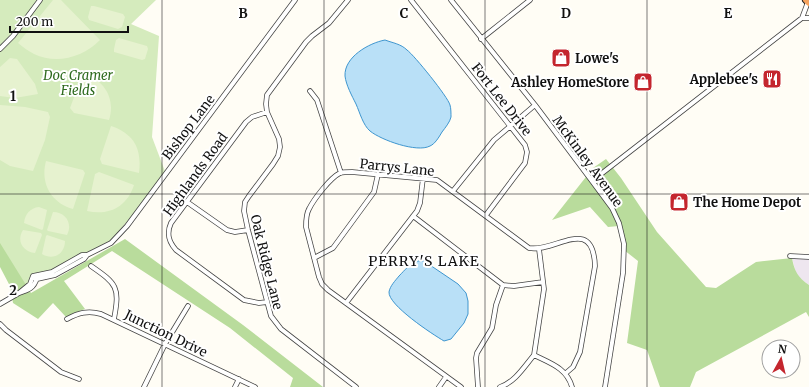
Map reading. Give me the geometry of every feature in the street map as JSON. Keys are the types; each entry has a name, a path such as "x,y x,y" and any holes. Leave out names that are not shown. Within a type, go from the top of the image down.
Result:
{"street":[{"path":"0,49 18,30 40,0"},
{"name":"Bishop Lane","path":"0,304 19,293 30,284 36,276 55,275 87,255 111,243 127,226 295,0"},
{"name":"Oak Ridge Lane","path":"348,0 329,23 306,42 269,91 266,104 267,112 280,147 278,156 249,196 244,210 271,316 281,329 356,387"},
{"name":"Fort Lee Drive","path":"411,0 525,145 527,152 525,163 486,216"},
{"name":"McKinley Avenue","path":"451,0 535,105 616,215 624,244 623,273 605,387"},
{"path":"481,39 530,0"},
{"path":"592,181 802,18 808,2"},
{"path":"802,18 809,18"},
{"path":"310,91 318,100 341,173"},
{"path":"453,190 488,146 535,105"},
{"name":"Highlands Road","path":"267,112 252,117 246,122 171,223 168,230 168,238 176,250 244,300 259,303 267,302"},
{"name":"Parrys Lane","path":"461,387 328,290 322,284 306,227 308,210 331,181 341,173 352,172 437,180 453,190 529,248 539,249"},
{"path":"314,258 333,248 374,192 378,174"},
{"path":"346,303 413,216 420,203 423,178"},
{"path":"187,202 227,230 235,232 248,230"},
{"path":"413,216 503,285 514,286 543,282"},
{"path":"500,387 507,385 514,379 534,355 544,289 539,249 570,238 580,238 585,240 589,245 594,257 594,266 580,352 573,367 566,373"},
{"path":"790,256 809,257"},
{"path":"91,266 108,278 116,290 117,298 114,318"},
{"path":"478,387 477,353 492,328 496,305 503,285"},
{"path":"144,387 165,344 188,306"},
{"name":"Junction Drive","path":"67,319 78,314 90,312 114,318 255,387"},
{"path":"0,324 61,372 79,379"},
{"path":"534,355 566,373 572,387"},
{"path":"439,387 446,377"},
{"path":"235,387 238,379"}],"shaded area":[{"path":"792,258 809,259 809,285 796,273"}],"green space":[{"name":"Doc Cramer Fields","path":"0,0 156,0 131,24 159,36 152,137 166,174 111,241 20,289 0,249"},
{"path":"53,0 61,0 100,40 86,51 78,55 61,59 52,59 34,54 18,43"},
{"path":"91,6 123,14 125,17 122,27 118,29 89,20 88,17"},
{"path":"119,38 147,46 148,49 145,59 142,60 114,52 116,40"},
{"path":"10,58 17,59 35,84 38,94 15,98 0,96 0,67"},
{"path":"83,73 97,80 106,91 111,104 109,120 74,113 70,108"},
{"path":"0,105 25,107 48,112 50,117 45,140 33,171 10,166 0,160"},
{"path":"111,126 126,133 135,144 139,157 139,173 102,164 100,159"},
{"path":"606,159 621,178 657,232 706,287 716,288 756,262 792,258 797,273 802,280 809,285 809,317 806,312 696,372 690,387 660,387 647,350 627,343 638,261 624,250 619,226 608,227 590,207 552,220 593,168"},
{"path":"46,161 83,170 85,173 73,209 59,202 49,191 45,177"},
{"path":"99,172 134,185 127,199 116,208 103,212 87,211 95,174"},
{"path":"39,207 47,210 42,230 24,223 28,212"},
{"path":"53,212 62,214 67,219 69,223 69,231 67,235 47,230"},
{"path":"23,230 41,233 42,235 35,253 27,251 22,245 20,238"},
{"path":"47,235 65,241 63,250 58,255 50,257 42,254"},
{"path":"125,239 243,325 323,387 290,387 293,378 230,328 112,251 64,281 85,309 66,317 53,303 38,319 13,303 10,286 0,267 0,243 31,293"}],"water":[{"path":"385,40 402,46 411,53 437,85 450,105 450,121 434,144 430,146 424,148 408,147 390,142 375,135 370,131 364,122 349,90 345,76 346,69 353,57 372,44"},
{"path":"418,261 424,261 458,284 466,293 468,301 468,314 464,323 451,339 444,341 430,332 412,319 395,304 391,298 389,292 390,288 407,267"}],"place":[{"name":"Lowe's","path":"561,58"},
{"name":"Applebee's","path":"772,79"},
{"name":"Ashley HomeStore","path":"643,82"},
{"name":"The Home Depot","path":"679,202"}],"district":[{"name":"PERRY'S LAKE","path":"424,261"}]}
